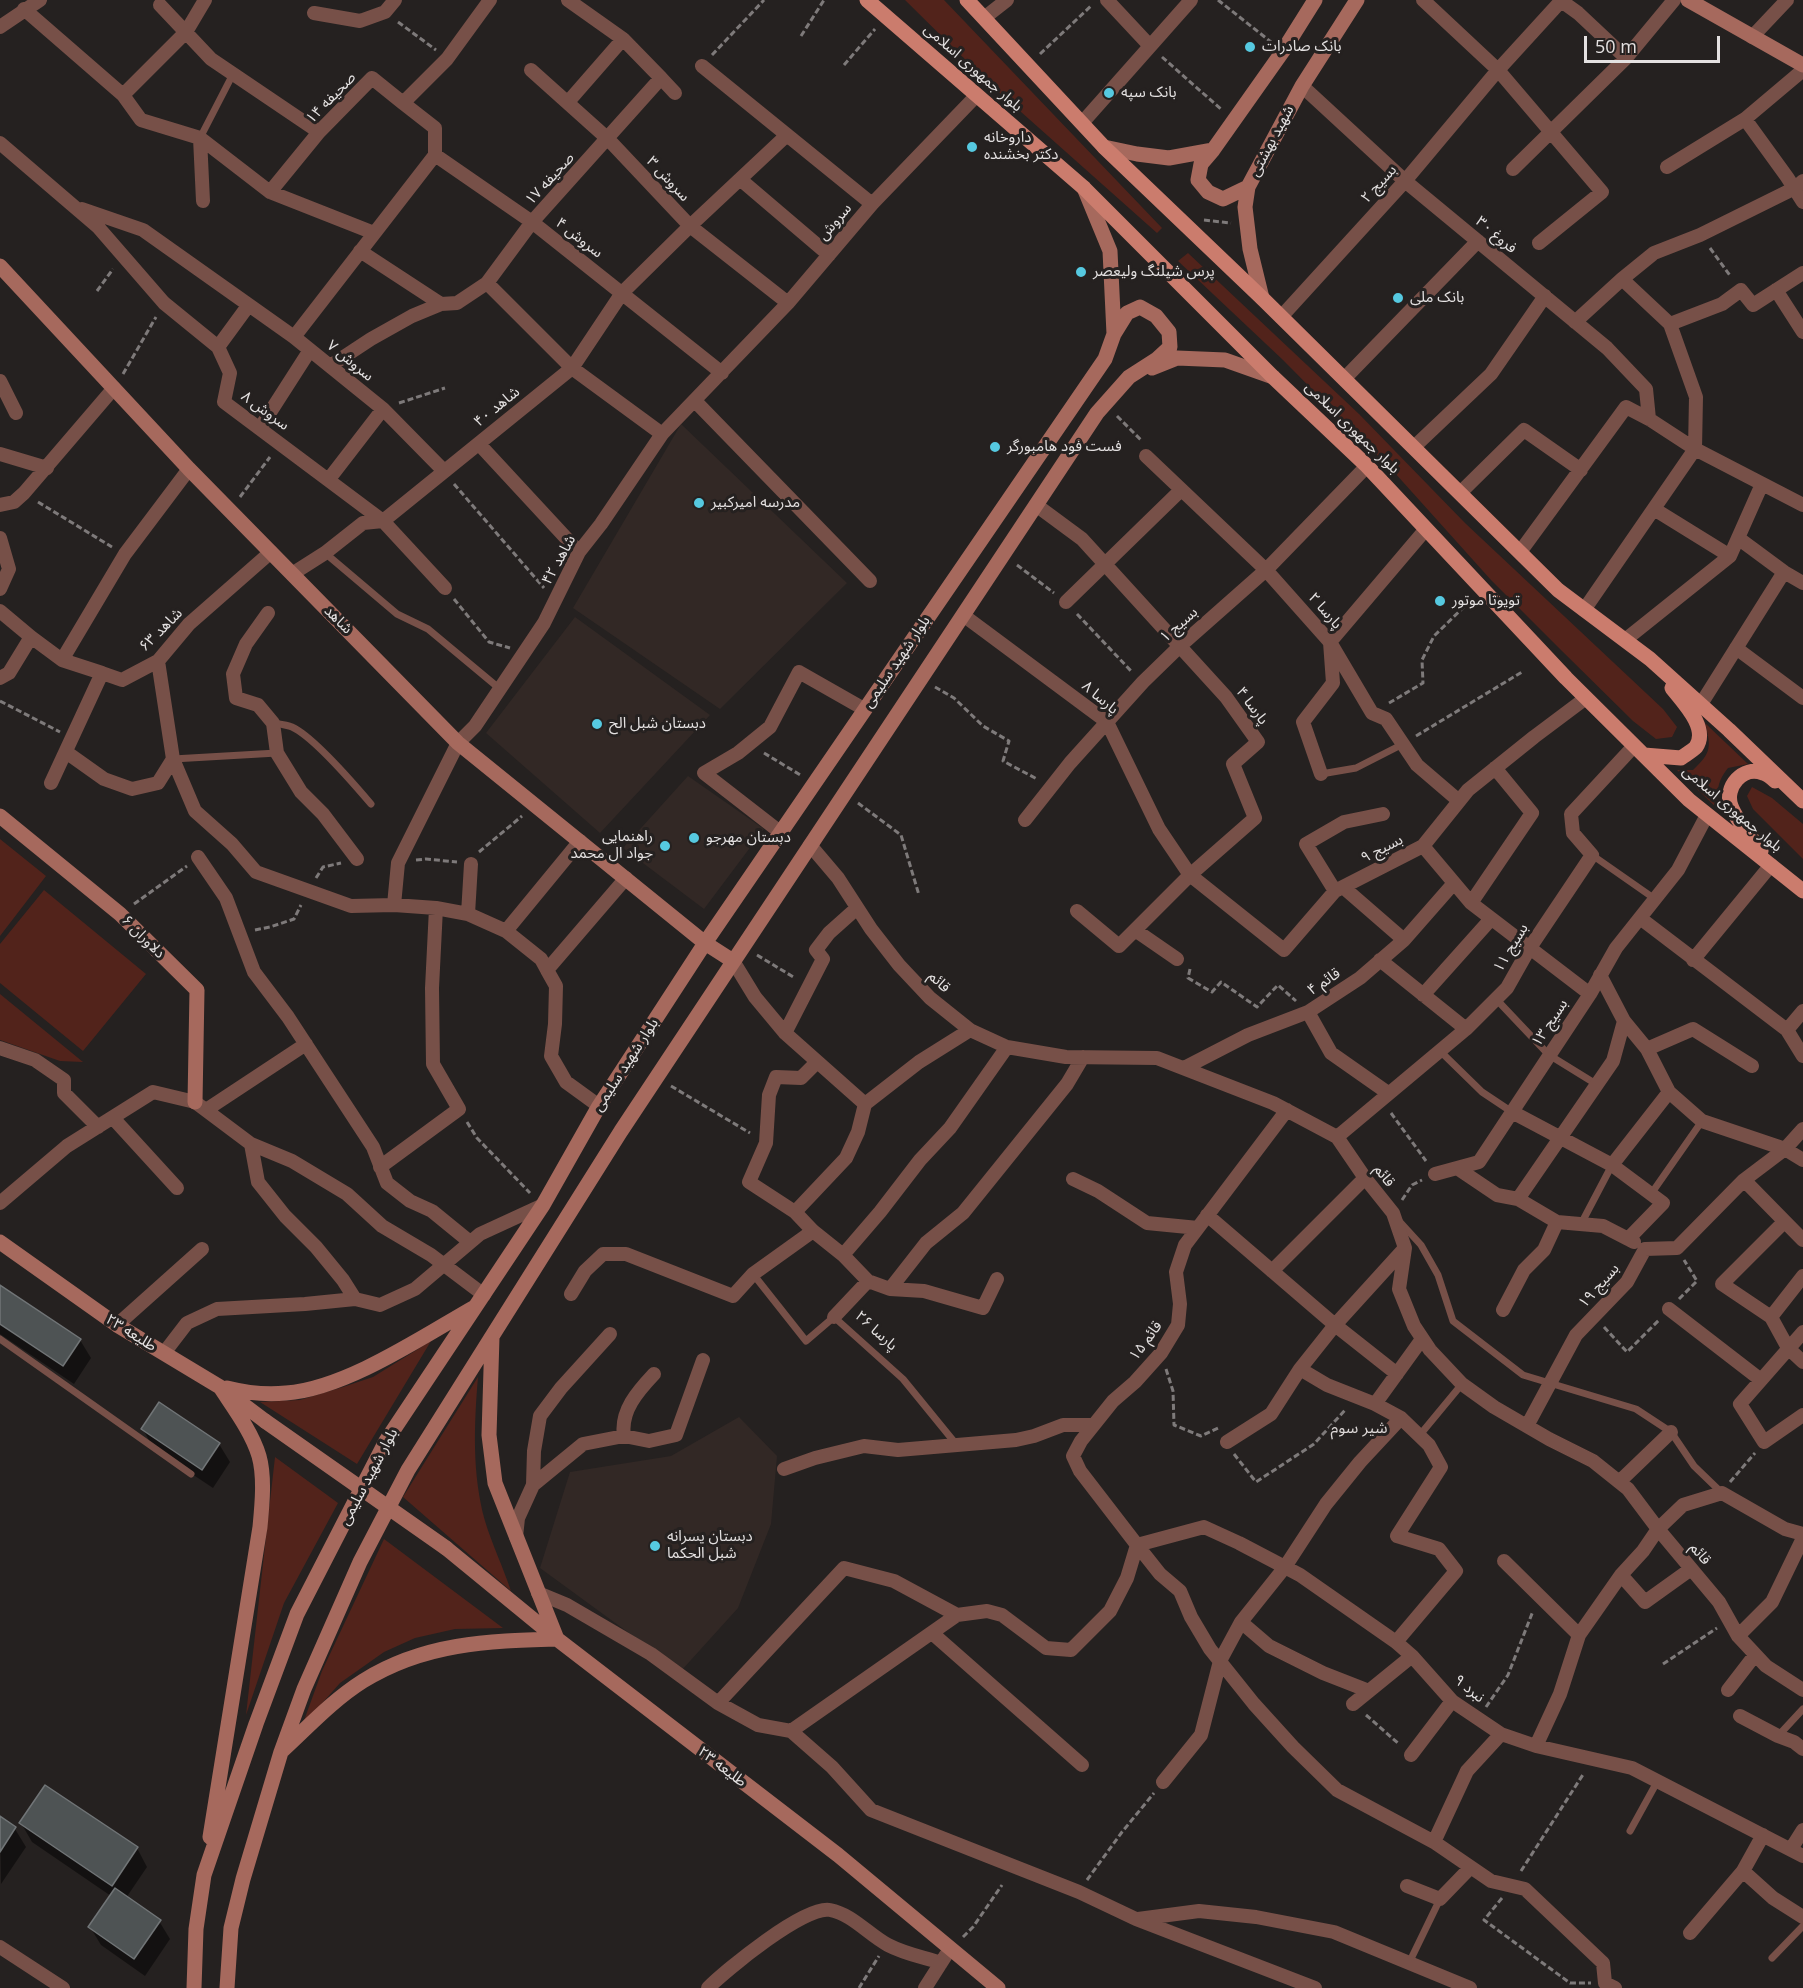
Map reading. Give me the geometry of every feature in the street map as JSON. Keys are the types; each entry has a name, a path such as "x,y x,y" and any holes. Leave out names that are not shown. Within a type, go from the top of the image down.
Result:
{"main road":[{"name":"بلوار جمهوری اسلامی","path":"867,0 1083,188 1273,377 1367,466 1587,698 1689,800 1803,891"},
{"name":"بلوار جمهوری اسلامی","path":"967,0 1104,147 1281,316 1558,590 1650,659 1802,798"},
{"path":"1248,188 1223,199 1209,192 1198,180 1201,164 1235,121 1315,0"},
{"name":"شهید بهشتی","path":"1262,298 1250,249 1245,207 1248,188 1302,86 1357,0"},
{"path":"1688,0 1803,68"},
{"path":"1104,147 1169,158 1213,150"},
{"name":"بلوار شهید سلیمی","path":"194,1988 196,1929 204,1875 297,1614 386,1441 543,1205 599,1106 705,943 1105,359 1114,334 1110,251 1083,188"},
{"name":"شاهد","path":"0,266 189,469 458,743 705,943 733,961"},
{"path":"1114,334 1127,313 1140,307 1156,316 1169,332 1170,347 1157,359 1129,377"},
{"path":"1129,377 1177,358 1226,360 1273,377"},
{"name":"بلوار شهید سلیمی","path":"227,1988 231,1928 243,1879 281,1752 304,1689 360,1562 408,1470 656,1077 1097,413 1129,377"},
{"path":"1639,751 1681,758 1696,746 1700,732 1691,713 1650,659"},
{"path":"1771,865 1731,807 1732,786 1746,773 1764,773 1802,798"},
{"name":"دلاوران ۶","path":"0,816 120,914 197,990 200,1106"},
{"name":"طلیعه ۲۳","path":"0,1242 117,1325 220,1387 446,1548 557,1639 838,1855 998,1988"},
{"path":"220,1387 250,1394 288,1394 329,1383 380,1361 480,1301"},
{"path":"281,1752 341,1697 363,1681 398,1662 449,1646 557,1639 495,1483 489,1435 492,1336"},
{"path":"204,1875 260,1527 262,1496 259,1456 242,1419 220,1387"}],"street":[{"path":"0,27 40,0"},
{"path":"123,95 186,32 205,0"},
{"path":"314,13 360,21 385,12 395,0"},
{"path":"294,337 435,155 435,129 403,103 447,59 490,0"},
{"path":"568,0 623,39 675,93"},
{"path":"984,18 1007,0"},
{"path":"1107,0 1150,46"},
{"path":"1082,123 1191,0"},
{"path":"1423,0 1498,70 1602,192 1539,243"},
{"path":"1560,0 1578,13 1626,58"},
{"name":"بسیج ۲","path":"1281,316 1405,181 1560,0"},
{"path":"1513,169 1626,58 1674,0"},
{"path":"1752,37 1786,0"},
{"path":"159,5 212,59 319,132"},
{"path":"24,9 123,95 141,120 200,138 270,192 374,232"},
{"path":"568,102 623,39"},
{"path":"702,66 872,204"},
{"path":"1667,167 1745,119 1803,68"},
{"name":"سروش ۳","path":"531,70 608,139 690,226 788,303"},
{"name":"صحیفه ۱۴","path":"270,192 319,132 372,78 403,103"},
{"name":"صحیفه ۱۷","path":"330,366 402,321 441,304 457,303 487,283 532,222 661,78"},
{"name":"فروغ ۳۰","path":"1302,86 1405,181 1607,348 1646,389 1649,418"},
{"name":"سروش","path":"722,373 788,303 872,204 976,95"},
{"path":"1745,119 1799,185 1803,202"},
{"name":"شاهد ۴۰","path":"292,574 325,553 363,523 383,521 572,368 622,293 787,135"},
{"path":"200,138 203,201"},
{"name":"سروش ۸","path":"0,143 98,227 164,303 218,347 230,373 224,402 383,521 445,588"},
{"name":"سروش ۴","path":"435,155 532,222 722,373"},
{"path":"741,180 829,255"},
{"path":"1575,322 1622,279 1654,254 1700,235 1799,185"},
{"name":"سروش ۷","path":"76,207 143,230 294,337 383,409 444,471"},
{"path":"1344,379 1478,241"},
{"path":"360,251 441,304"},
{"path":"1670,324 1722,304 1741,290 1753,305 1803,273"},
{"path":"1584,610 1695,448 1696,397 1670,324 1622,279"},
{"path":"487,283 572,368 662,434"},
{"path":"1776,290 1803,332"},
{"path":"1414,447 1491,374 1545,296"},
{"path":"218,347 248,306"},
{"path":"260,428 310,350"},
{"name":"شاهد ۴۲","path":"394,905 398,863 458,743 475,726 525,652 544,623 579,552 601,524 662,434 722,373"},
{"path":"0,381 15,413"},
{"path":"0,505 14,502 24,493 114,388"},
{"path":"694,401 870,581"},
{"path":"1520,552 1626,407 1649,418 1695,448 1803,504"},
{"path":"329,479 383,409"},
{"path":"1460,493 1524,430 1581,470"},
{"path":"479,444 579,552"},
{"path":"0,454 46,468"},
{"name":"پارسا ۲","path":"1146,456 1266,570 1330,642 1372,713 1386,719 1417,765 1459,801"},
{"name":"بسیج ۱","path":"1025,820 1107,722 1180,646 1266,570 1367,466"},
{"path":"62,660 125,554 189,469"},
{"path":"1625,640 1730,556 1762,484"},
{"path":"1065,602 1182,490"},
{"name":"پارسا ۴","path":"1036,505 1082,539 1226,697 1258,742 1233,764 1255,818 1190,875 1119,946 1077,911"},
{"path":"1654,509 1730,556"},
{"path":"1321,774 1303,722 1334,683 1330,642 1426,529"},
{"path":"0,538 9,569 0,589"},
{"path":"1738,538 1803,583"},
{"name":"شاهد ۶۳","path":"0,611 62,660 122,680 158,661 189,624 271,552"},
{"path":"1701,704 1784,572"},
{"path":"268,613 246,644 233,675 236,698 258,705 273,723 277,753 301,792 323,814 357,859"},
{"name":"پارسا ۸","path":"963,615 1107,722 1159,829 1190,875"},
{"path":"0,678 9,673 30,637"},
{"path":"1736,648 1803,698"},
{"path":"158,661 173,759 195,811 232,844 256,872 351,906 394,905 436,908 468,914 506,931 541,959 556,986 551,1056 567,1082 599,1106"},
{"path":"780,832 704,773 749,744 770,727 799,672 864,709"},
{"path":"51,783 102,674"},
{"name":"بسیج ۹","path":"1190,875 1284,950 1339,889 1423,846 1468,790 1587,698"},
{"path":"1592,855 1573,833 1571,814 1639,751"},
{"path":"66,752 105,779 132,789 158,783 173,759"},
{"path":"1471,903 1532,813 1495,768"},
{"path":"1383,814 1344,822 1306,844 1339,889 1404,940"},
{"name":"بسیج ۱۳","path":"1435,1174 1479,1162 1590,993 1616,948 1678,870 1707,815"},
{"path":"506,931 580,842"},
{"name":"قائم","path":"810,845 838,878 871,929 907,974 930,998 970,1030 1007,1047 1066,1057 1157,1058 1287,1110 1337,1137 1393,1214 1405,1248 1399,1289 1414,1326 1430,1350 1462,1384 1494,1407 1593,1461 1628,1489 1719,1602 1738,1636 1766,1666 1803,1690"},
{"path":"1423,846 1471,903 1590,993"},
{"name":"بسیج ۱۱","path":"1337,1137 1466,1029 1507,988 1529,949 1592,855"},
{"path":"198,857 226,898 254,972 306,1044 373,1147 387,1183 410,1201 432,1211 470,1242"},
{"path":"468,914 471,864"},
{"path":"1693,960 1771,865"},
{"path":"547,970 626,878"},
{"name":"قائم ۴","path":"1184,1068 1248,1035 1308,1012 1360,978 1404,940 1454,883"},
{"path":"380,1167 459,1109 433,1064 432,988 436,908"},
{"path":"785,1033 823,959 816,950 830,933 857,908"},
{"path":"1640,918 1787,1030 1803,1056"},
{"path":"1423,995 1491,919"},
{"path":"1135,930 1177,958"},
{"path":"1380,960 1466,1029"},
{"path":"733,961 755,997 785,1033 865,1104"},
{"path":"1600,975 1624,1021 1647,1049 1670,1092 1702,1121 1785,1149 1803,1160"},
{"path":"1787,1030 1803,1011"},
{"path":"1308,1012 1331,1053 1384,1096"},
{"path":"1518,1199 1613,1061 1624,1021"},
{"path":"1647,1049 1693,1029 1752,1066"},
{"path":"795,1212 846,1158 858,1132 865,1104 919,1062 970,1030"},
{"path":"200,1106 306,1044"},
{"path":"843,1255 920,1160 950,1128 1007,1047"},
{"path":"0,1048 35,1060 64,1080 64,1094 98,1127"},
{"path":"890,1289 926,1243 963,1213 1067,1084 1083,1057"},
{"path":"817,1062 801,1078 776,1077 769,1095 766,1143 749,1182 795,1212 868,1281 890,1289 924,1291 983,1308 997,1279"},
{"path":"0,1203 67,1146 153,1092 200,1106 251,1144 292,1161 347,1194 382,1226 431,1255 480,1301"},
{"path":"1612,1165 1670,1092"},
{"name":"قائم ۱۵","path":"1137,1545 1080,1471 1073,1456 1092,1425 1161,1353 1178,1324 1180,1304 1176,1272 1185,1245 1287,1110"},
{"path":"1512,1112 1612,1165 1663,1203 1628,1239"},
{"path":"113,1118 177,1188"},
{"path":"1457,1168 1497,1195 1518,1199 1557,1222 1603,1226 1645,1249 1677,1248 1744,1180 1785,1149 1803,1129"},
{"path":"251,1144 258,1182 285,1216 344,1280 355,1299"},
{"path":"1272,1271 1365,1178"},
{"path":"1073,1179 1098,1191 1147,1223 1198,1228"},
{"path":"1744,1180 1803,1240"},
{"path":"164,1353 187,1323 218,1309 355,1299 380,1305 415,1289 480,1234 543,1205"},
{"path":"1207,1215 1335,1325 1397,1374"},
{"path":"1503,1310 1524,1270 1544,1250 1557,1222"},
{"path":"1784,1222 1722,1284 1771,1317 1788,1348 1803,1362"},
{"path":"571,1293 585,1271 603,1254 626,1254 733,1296 753,1274 813,1231"},
{"path":"1227,1442 1271,1414 1300,1370 1335,1325 1405,1248"},
{"path":"117,1325 202,1249"},
{"name":"بسیج ۱۹","path":"1527,1426 1576,1335 1627,1282 1645,1249"},
{"path":"1771,1317 1803,1276"},
{"path":"834,1317 868,1281"},
{"path":"1669,1309 1761,1380"},
{"path":"1803,1332 1740,1404 1764,1442 1803,1415"},
{"path":"516,1540 518,1518 533,1485 534,1451 540,1416 561,1388 610,1334"},
{"path":"1375,1404 1422,1339"},
{"path":"533,1485 583,1444 624,1436 650,1441 676,1435 703,1360"},
{"path":"1300,1370 1401,1418 1429,1445 1441,1467 1397,1536 1439,1549 1456,1571 1396,1642"},
{"path":"624,1436 622,1426 633,1397 654,1374"},
{"path":"1163,1782 1201,1734 1220,1661 1241,1622 1285,1567 1326,1504 1360,1462 1401,1418"},
{"path":"784,1469 815,1458 864,1446 898,1450 1025,1438 1063,1425 1092,1425"},
{"path":"1619,1482 1671,1432"},
{"path":"1536,1746 1560,1694 1579,1635 1621,1575 1643,1551 1658,1529 1683,1505 1722,1493 1785,1529 1803,1536 1772,1602 1738,1636"},
{"name":"نبرد ۹","path":"1137,1545 1204,1527 1239,1543 1300,1575 1396,1642 1412,1656 1452,1701 1501,1734 1536,1746 1632,1768 1797,1852"},
{"path":"791,1731 957,1616 987,1611 1002,1615 1046,1648 1071,1650 1110,1611 1127,1578 1137,1545"},
{"path":"1137,1545 1160,1574 1180,1591 1191,1617 1210,1649 1254,1704 1293,1747 1338,1790 1434,1842 1491,1881 1525,1889 1603,1963 1605,1983 1615,1988"},
{"path":"1504,1561 1579,1635"},
{"path":"718,1703 844,1569 894,1581 957,1616"},
{"path":"1621,1575 1645,1602 1691,1569"},
{"path":"538,1593 567,1605 651,1654 718,1703 758,1725 791,1731 832,1767 871,1810 1079,1892 1136,1919 1315,1988"},
{"path":"1241,1622 1269,1646 1323,1673 1369,1691"},
{"path":"932,1633 1082,1765"},
{"path":"1728,1690 1755,1654"},
{"path":"1353,1704 1412,1656"},
{"path":"1411,1755 1452,1701"},
{"path":"1740,1716 1794,1742 1803,1749"},
{"path":"1434,1842 1467,1771 1501,1734"},
{"path":"1797,1852 1803,1830"},
{"path":"1690,1933 1743,1871 1763,1834"},
{"path":"1407,1886 1440,1899 1470,1868"},
{"path":"1743,1871 1773,1898 1803,1917"},
{"path":"708,1988 723,1973 799,1919 829,1909 905,1954 940,1963"},
{"path":"1136,1919 1199,1911 1256,1917 1334,1932 1409,1963 1445,1983 1470,1988"},
{"path":"0,1947 63,1988"},
{"path":"925,1988 950,1948"}],"lane":[{"path":"200,138 233,74"},
{"path":"325,553 397,614 428,629 500,689"},
{"path":"273,723 292,727 309,740 371,804"},
{"path":"1321,774 1356,768 1403,744"},
{"path":"173,759 277,753"},
{"path":"1592,855 1655,899"},
{"path":"1496,999 1549,1055 1596,1084"},
{"path":"1439,1050 1482,1092 1512,1112"},
{"path":"1651,1194 1702,1121"},
{"path":"1581,1224 1612,1165"},
{"path":"1393,1214 1421,1245 1438,1275 1453,1321 1523,1375 1636,1409 1671,1432 1694,1466 1722,1493"},
{"name":"پارسا ۲۶","path":"753,1274 806,1341 834,1317 903,1379 956,1444"},
{"path":"0,1339 191,1474"},
{"path":"1419,1436 1462,1384"},
{"path":"1778,1736 1803,1709"},
{"path":"1630,1831 1657,1782"},
{"path":"1409,1963 1440,1899"},
{"path":"1772,1958 1803,1926"}],"path":[{"path":"702,66 764,0"},
{"path":"801,36 824,0"},
{"path":"1028,65 1098,0"},
{"path":"1218,0 1283,51"},
{"path":"385,12 447,59"},
{"path":"844,65 885,16"},
{"path":"1150,46 1235,121"},
{"path":"1194,219 1247,225"},
{"path":"1700,235 1741,290"},
{"path":"97,291 123,255"},
{"path":"114,388 164,303"},
{"path":"383,409 445,388"},
{"path":"1105,404 1145,444 1138,452 1146,456"},
{"path":"230,511 280,443"},
{"path":"444,471 555,601"},
{"path":"24,493 125,554"},
{"path":"445,588 489,642 525,652"},
{"path":"1372,713 1422,683 1422,660 1434,636 1482,589"},
{"path":"1403,744 1522,672"},
{"path":"920,680 954,698 983,726 1010,741 1003,761 1051,787"},
{"path":"0,701 37,722 72,737"},
{"path":"749,744 814,783"},
{"path":"844,794 901,835 919,895"},
{"path":"120,914 198,857"},
{"path":"742,947 810,986"},
{"path":"1177,958 1190,969 1188,978 1212,992 1221,982 1257,1007 1278,986 1308,1012"},
{"path":"656,1077 766,1143"},
{"path":"1384,1096 1435,1174 1413,1185 1393,1214"},
{"path":"459,1109 477,1138 543,1205"},
{"path":"1722,1493 1764,1442"},
{"path":"1478,1718 1509,1675 1539,1595"},
{"path":"1663,1664 1728,1620"},
{"path":"1353,1704 1411,1755"},
{"path":"1079,1892 1122,1832 1163,1782"},
{"path":"950,1948 973,1927 1002,1885"},
{"path":"859,1988 886,1944"}],"shaded area":[{"path":"905,0 944,0 1162,228 1157,233 993,87"},
{"path":"1188,253 1359,414 1465,523 1663,709 1677,727 1672,737 1656,739 1633,721 1491,580 1394,472 1283,360 1178,261"},
{"name":"مدرسه امیرکبیر","path":"681,424 847,583 720,709 573,608"},
{"name":"دبستان شبل الح","path":"575,617 710,715 600,833 486,733"},
{"path":"1705,723 1748,764 1728,768 1724,773 1718,789 1721,812 1677,770 1693,770 1707,754 1709,744"},
{"name":"دبستان مهرجو","path":"688,776 764,829 704,909 623,848"},
{"path":"1752,787 1772,798 1803,824 1803,859 1753,809 1747,796"},
{"path":"0,839 46,876 0,936"},
{"path":"44,890 146,974 83,1051 0,983 0,944"},
{"path":"0,994 83,1062 60,1061 0,1040"},
{"path":"431,1341 357,1464 260,1402 300,1400 373,1377"},
{"path":"478,1377 475,1431 478,1485 485,1521 511,1591 403,1497"},
{"name":"دبستان پسرانه شبل الحکما","path":"739,1417 777,1456 771,1524 738,1608 681,1671 540,1568 570,1472 671,1456"},
{"path":"275,1457 338,1503 284,1603 246,1715"},
{"path":"384,1539 503,1628 455,1629 415,1638 384,1652 340,1683 302,1726 322,1671"}],"building":[{"path":"0,1285 81,1339 63,1366 0,1324"},
{"path":"159,1402 220,1443 202,1470 141,1429"},
{"path":"45,1785 138,1847 112,1886 19,1823"},
{"path":"0,1816 16,1827 0,1852"},
{"path":"115,1888 161,1920 134,1959 88,1927"}],"place":[{"name":"بانک صادرات","path":"1250,47"},
{"name":"بانک سپه","path":"1109,93"},
{"name":"داروخانه دکتر بخشنده","path":"972,147"},
{"name":"پرس شیلنگ ولیعصر","path":"1081,272"},
{"name":"بانک ملی","path":"1398,298"},
{"name":"فست فود هامبورگر","path":"995,447"},
{"name":"مدرسه امیرکبیر","path":"699,503"},
{"name":"تویوتا موتور","path":"1440,601"},
{"name":"دبستان شبل الح","path":"597,724"},
{"name":"دبستان مهرجو","path":"694,838"},
{"name":"راهنمایی جواد ال محمد","path":"665,846"},
{"name":"دبستان پسرانه شبل الحکما","path":"655,1546"}],"district":[{"name":"شیر سوم","path":"1359,1428"}]}
